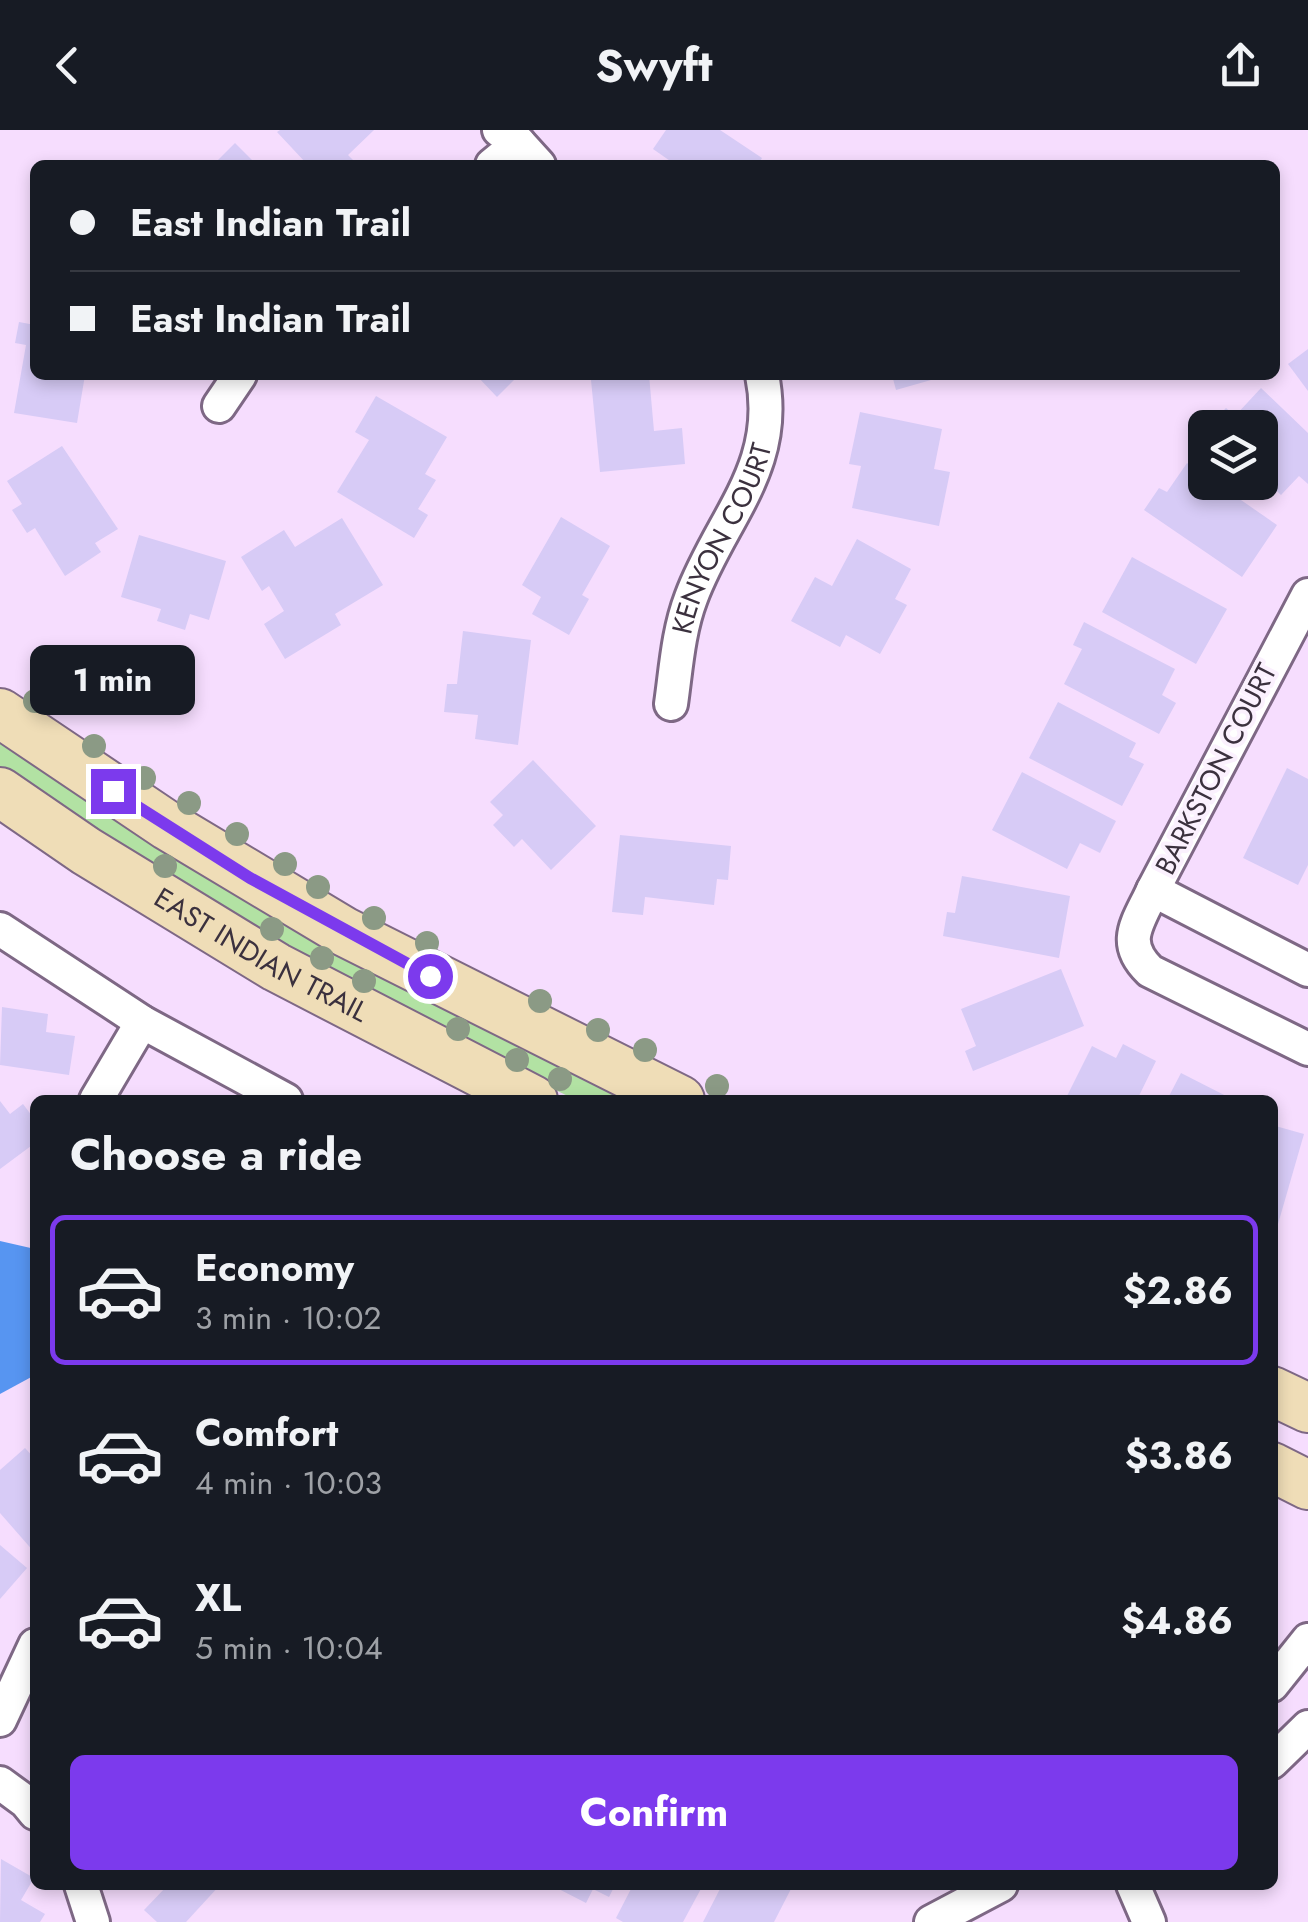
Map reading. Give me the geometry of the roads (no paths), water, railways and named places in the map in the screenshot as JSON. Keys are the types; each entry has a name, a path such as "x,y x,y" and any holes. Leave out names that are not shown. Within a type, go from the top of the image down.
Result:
{"main road":[{"path":"0,713 152,816 330,923 670,1095"},
{"name":"EAST INDIAN TRAIL","path":"0,792 86,852 246,950 523,1095"},
{"path":"1278,1394 1308,1408"},
{"path":"1278,1471 1308,1485"}],"street":[{"path":"497,160 517,142"},
{"path":"218,406 236,380"},
{"name":"KENYON COURT","path":"671,704 682,624 692,596 761,456 768,416 763,380"},
{"name":"BARKSTON COURT","path":"1308,595 1153,890 1132,943 1136,958 1150,972 1308,1049"},
{"name":"BARKSTON COURT","path":"1153,890 1308,970"},
{"path":"0,929 142,1022 277,1095"},
{"path":"99,1095 142,1022"},
{"path":"1278,1678 1308,1640"},
{"path":"0,1720 30,1656"},
{"path":"1278,1756 1308,1727"},
{"path":"0,1783 30,1807"},
{"path":"83,1890 93,1922"},
{"path":"931,1922 992,1890"},
{"path":"1135,1890 1149,1922"}],"water":[{"path":"0,1241 30,1248 30,1378 0,1394"}]}
